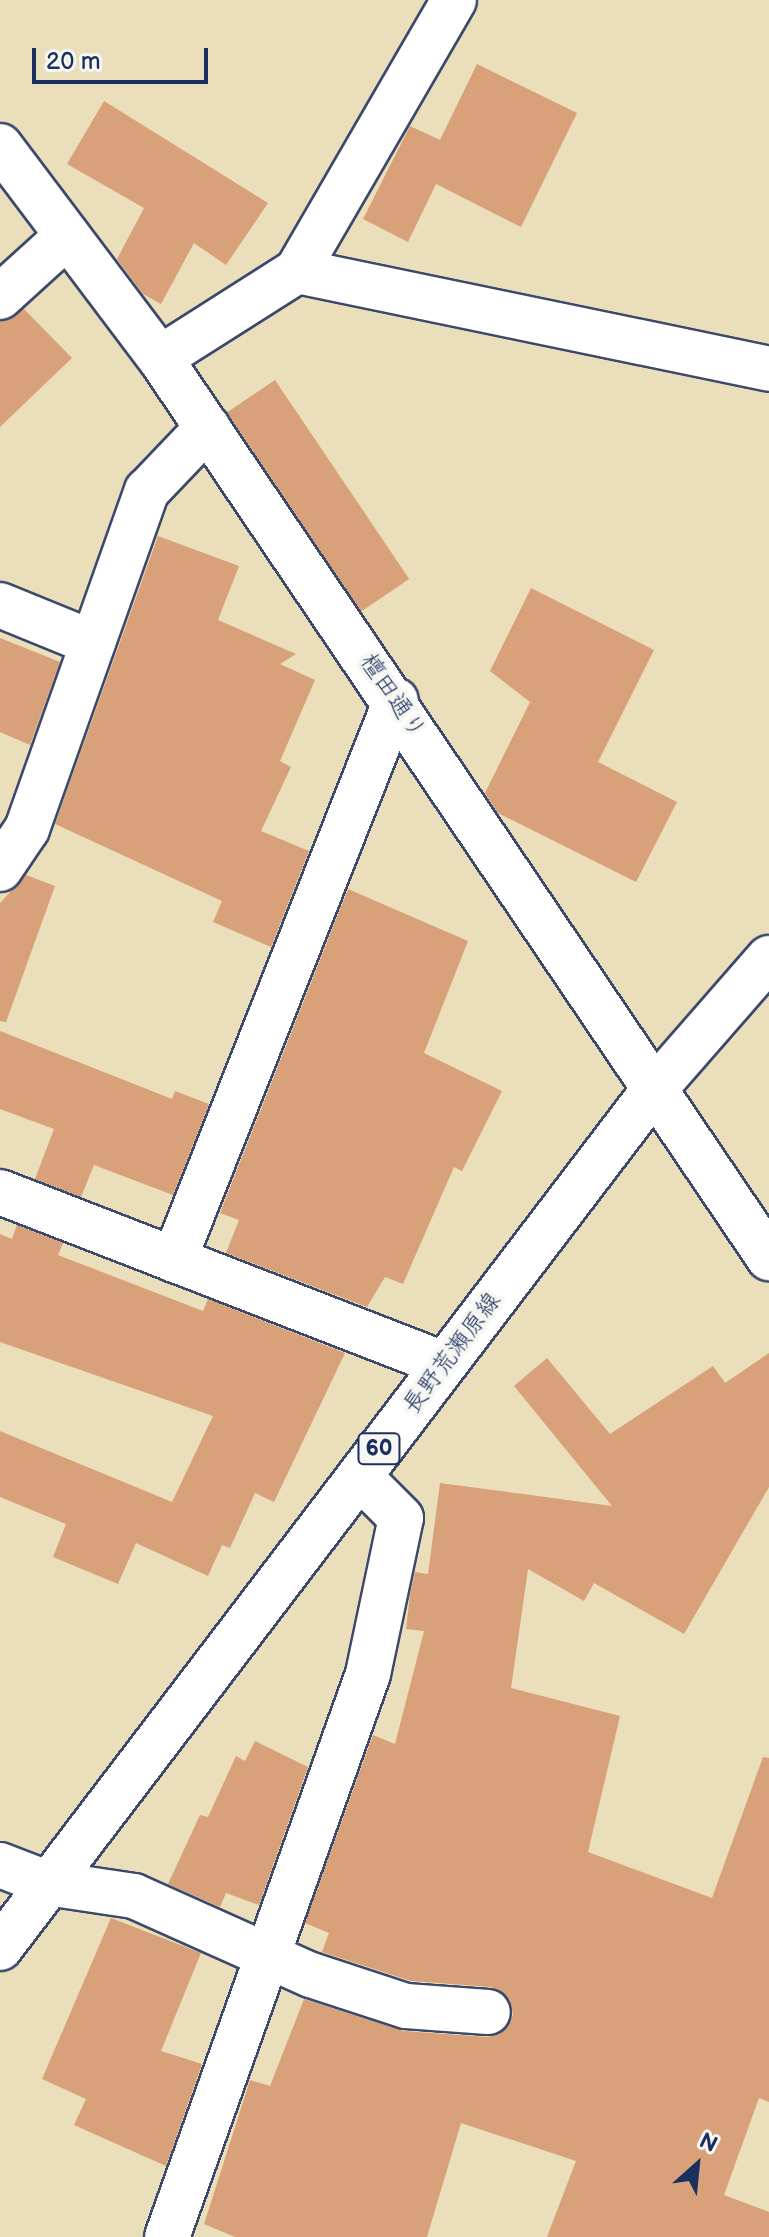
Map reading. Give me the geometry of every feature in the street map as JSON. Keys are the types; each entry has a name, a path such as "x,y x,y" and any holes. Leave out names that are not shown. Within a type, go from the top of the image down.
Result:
{"street":[{"path":"160,358 297,271 454,0"},
{"name":"檀田通り","path":"0,146 160,358 208,427 396,700 652,1092 769,1258"},
{"path":"0,297 67,236"},
{"path":"297,271 769,369"},
{"path":"0,869 27,829 147,491 208,427"},
{"path":"0,605 93,643"},
{"path":"174,1260 396,700"},
{"name":"長野荒瀬原線","path":"0,1948 652,1092 769,958"},
{"path":"0,1192 444,1364"},
{"path":"167,2237 368,1674 401,1518 359,1476"},
{"path":"0,1865 47,1883 134,1896 267,1956 406,2006 488,2012"}],"building":[{"path":"477,64 577,113 521,227 436,184 408,242 363,219 410,126 440,140"},
{"path":"104,101 268,203 226,265 194,243 161,304 143,294 117,259 144,208 67,164"},
{"path":"24,309 72,358 0,427 0,321"},
{"path":"275,380 409,579 361,611 227,412"},
{"path":"158,536 239,566 218,620 296,654 280,664 315,680 280,761 291,767 261,831 309,851 271,947 213,922 222,901 55,824"},
{"path":"531,588 654,650 598,762 677,802 636,882 498,813 485,793 530,702 490,671"},
{"path":"0,638 60,662 30,745 0,732"},
{"path":"26,875 55,886 6,1022 0,1021 0,903"},
{"path":"348,889 468,941 424,1053 502,1091 462,1171 454,1167 403,1284 385,1277 367,1307 226,1253 239,1220 220,1213"},
{"path":"0,1031 172,1099 175,1091 209,1104 173,1195 94,1165 81,1197 35,1179 54,1129 0,1109"},
{"path":"17,1225 63,1243 58,1255 203,1311 208,1299 345,1353 274,1502 255,1493 230,1548 222,1545 208,1576 136,1543 118,1584 53,1557 66,1524 0,1497 0,1431 172,1502 213,1416 0,1342 0,1234 12,1239"},
{"path":"769,1353 769,1487 684,1634 594,1583 584,1601 528,1569 511,1688 620,1716 588,1852 712,1898 763,1757 769,1758 769,2102 759,2098 724,2195 769,2212 769,2237 547,2237 576,2161 461,2123 427,2237 235,2237 204,2224 250,2080 270,2086 304,1999 404,2031 487,2037 500,2034 513,2015 510,2000 491,1987 411,1981 322,1952 329,1933 305,1923 373,1735 395,1744 424,1631 406,1629 410,1595 415,1572 428,1574 440,1483 612,1506 514,1386 547,1358 610,1434 713,1366 725,1383"},
{"path":"255,1741 308,1767 259,1905 226,1893 220,1907 168,1884 200,1815 208,1817 236,1756 245,1761"},
{"path":"111,1918 201,1953 161,2051 202,2064 166,2166 74,2125 86,2099 42,2079"}]}
